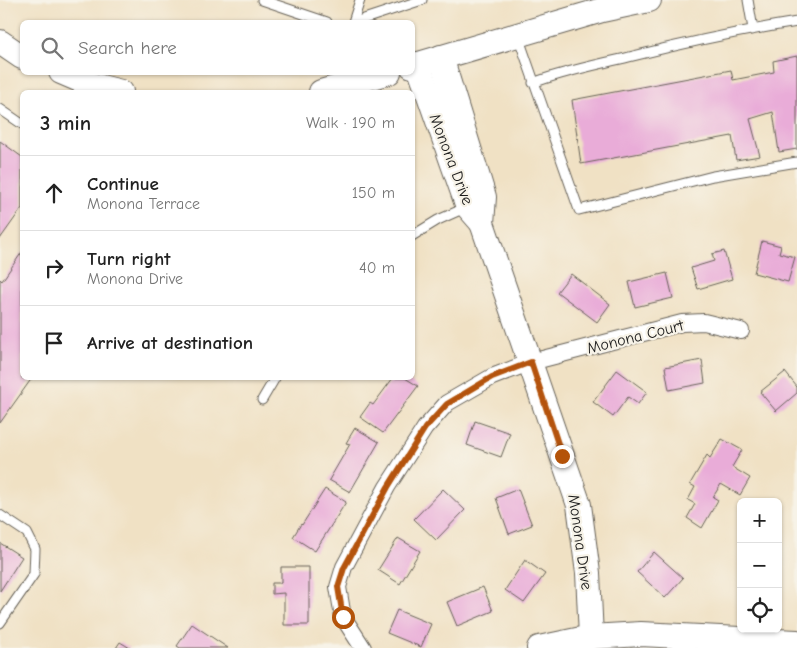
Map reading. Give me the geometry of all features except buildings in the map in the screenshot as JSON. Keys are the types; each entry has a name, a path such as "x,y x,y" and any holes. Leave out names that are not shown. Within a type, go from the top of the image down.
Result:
{"street":[{"path":"415,65 602,10 649,0"},
{"path":"0,42 20,56"},
{"name":"Monona Drive","path":"441,57 484,197 475,215"},
{"name":"Monona Drive","path":"415,65 531,362 579,505 588,573 591,637"},
{"path":"68,75 89,84 114,90"},
{"path":"327,90 379,75"},
{"name":"Monona Court","path":"363,648 343,617 338,587 344,568 388,487 425,428 447,404 492,377 531,362 682,323 704,322 741,330"},
{"path":"539,648 591,637 641,634 797,642"}],"lane":[{"path":"262,0 321,20"},
{"path":"355,20 360,0"},
{"path":"360,20 422,0"},
{"path":"748,0 753,29"},
{"path":"533,83 562,73 753,29 797,22"},
{"path":"517,35 579,210 713,176 797,162"},
{"path":"0,109 20,123"},
{"path":"415,234 438,220 475,215"},
{"path":"262,400 274,380"},
{"path":"0,515 27,533 35,549 34,574 0,623"}],"route":[{"path":"343,617 338,587 344,568 388,487 425,428 447,404 492,377 531,362 562,456"}]}
